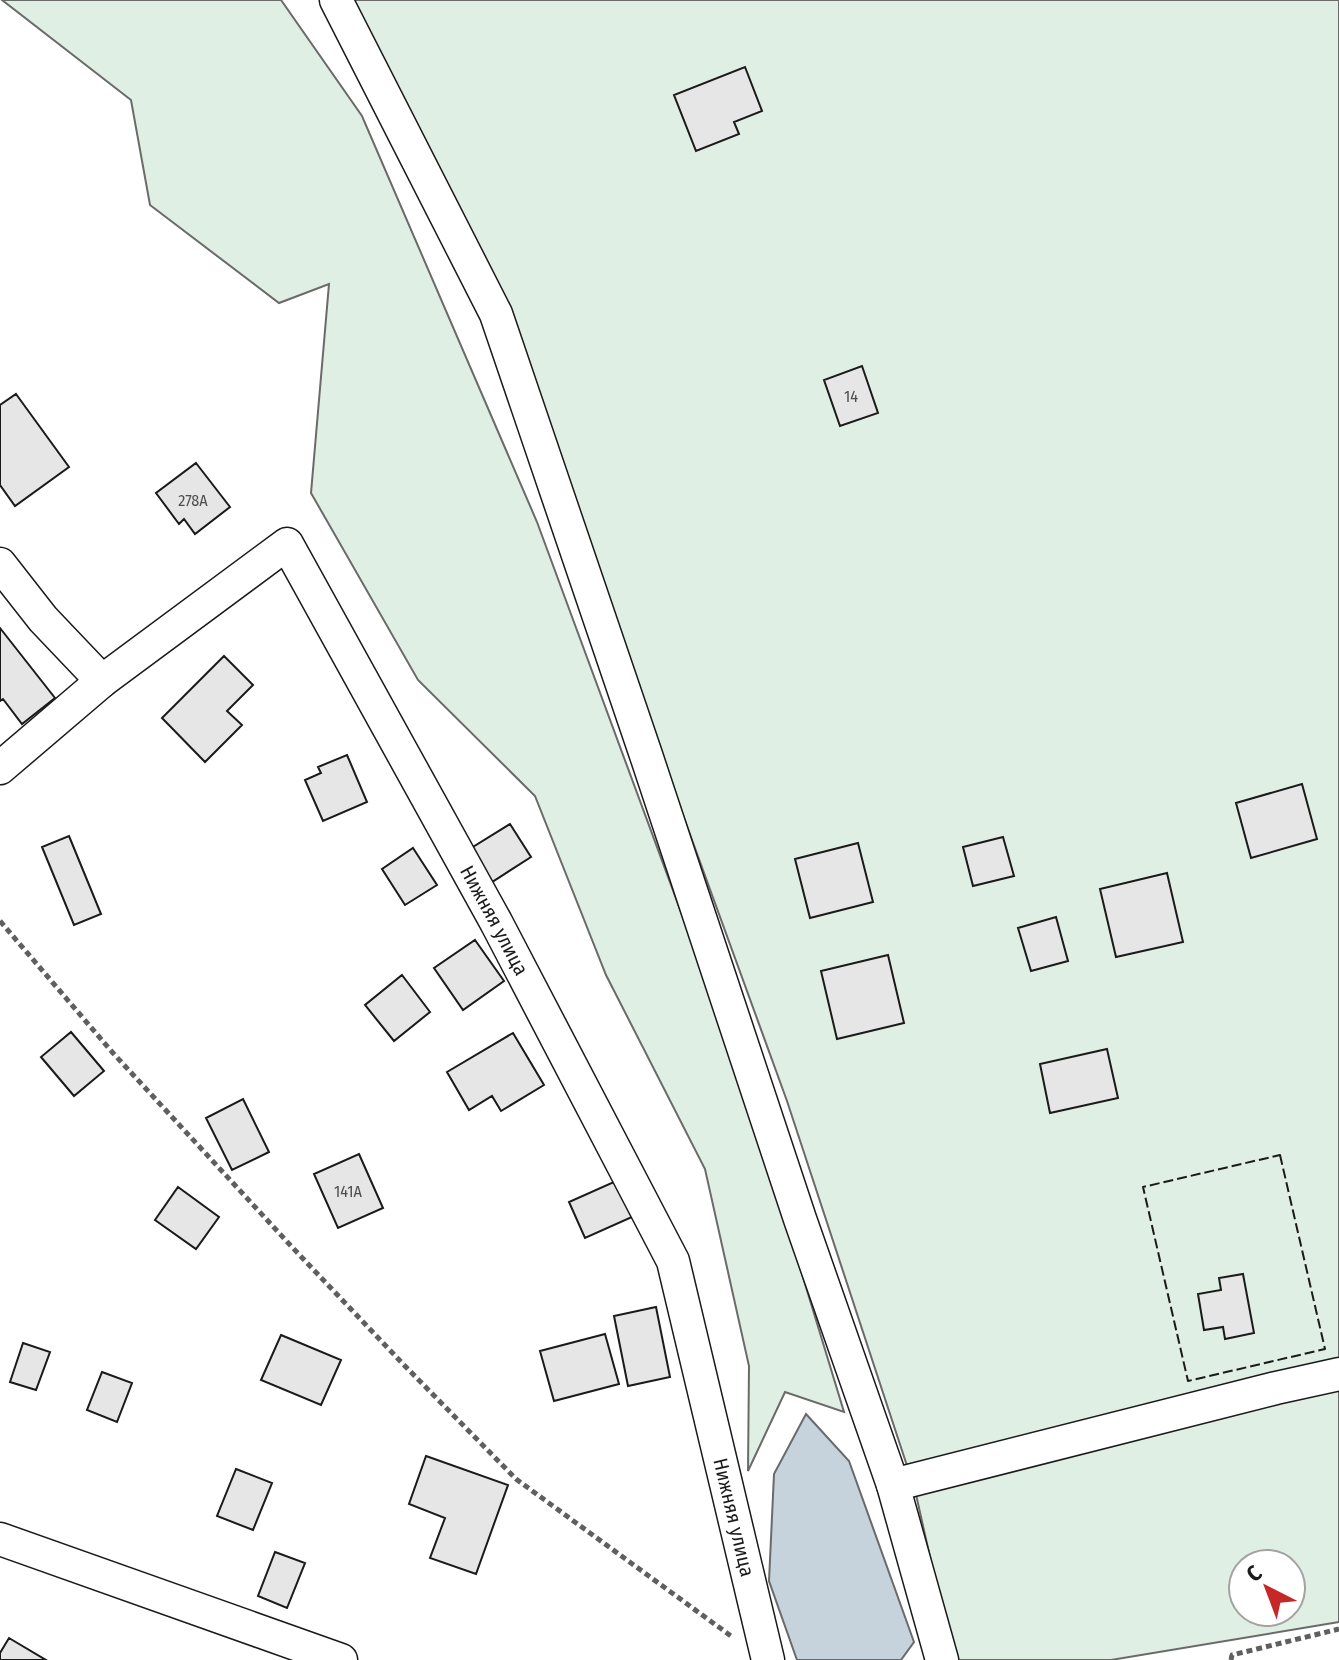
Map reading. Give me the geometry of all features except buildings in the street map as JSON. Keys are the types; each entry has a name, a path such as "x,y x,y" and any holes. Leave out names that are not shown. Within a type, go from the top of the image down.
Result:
{"street":[{"path":"336,0 496,314 800,1219 893,1485 942,1660"},
{"name":"Нижняя улица","path":"0,768 102,681 287,544 496,922 673,1261 768,1660"},
{"path":"0,564 43,619 102,681"},
{"path":"893,1485 1339,1374"},
{"path":"0,1539 341,1660"}],"path":[{"path":"0,921 113,1053 281,1235 516,1479 740,1642"},
{"path":"1231,1660 1232,1655 1339,1629"}],"green space":[{"path":"2,0 281,0 362,116 537,522 743,1080 844,1412 785,1392 748,1471 749,1366 705,1169 606,975 535,796 418,680 311,493 329,284 279,303 150,205 131,100"},
{"path":"329,0 1339,0 1339,1622 1307,1627 1307,1548 1227,1548 1227,1628 1303,1628 1111,1660 953,1660 915,1490 787,1101 496,314"}],"shaded area":[{"path":"806,1414 849,1461 914,1642 901,1660 797,1660 769,1581 774,1474"}],"fence":[{"path":"1280,1155 1325,1349 1188,1381 1143,1187 1280,1155"}]}
